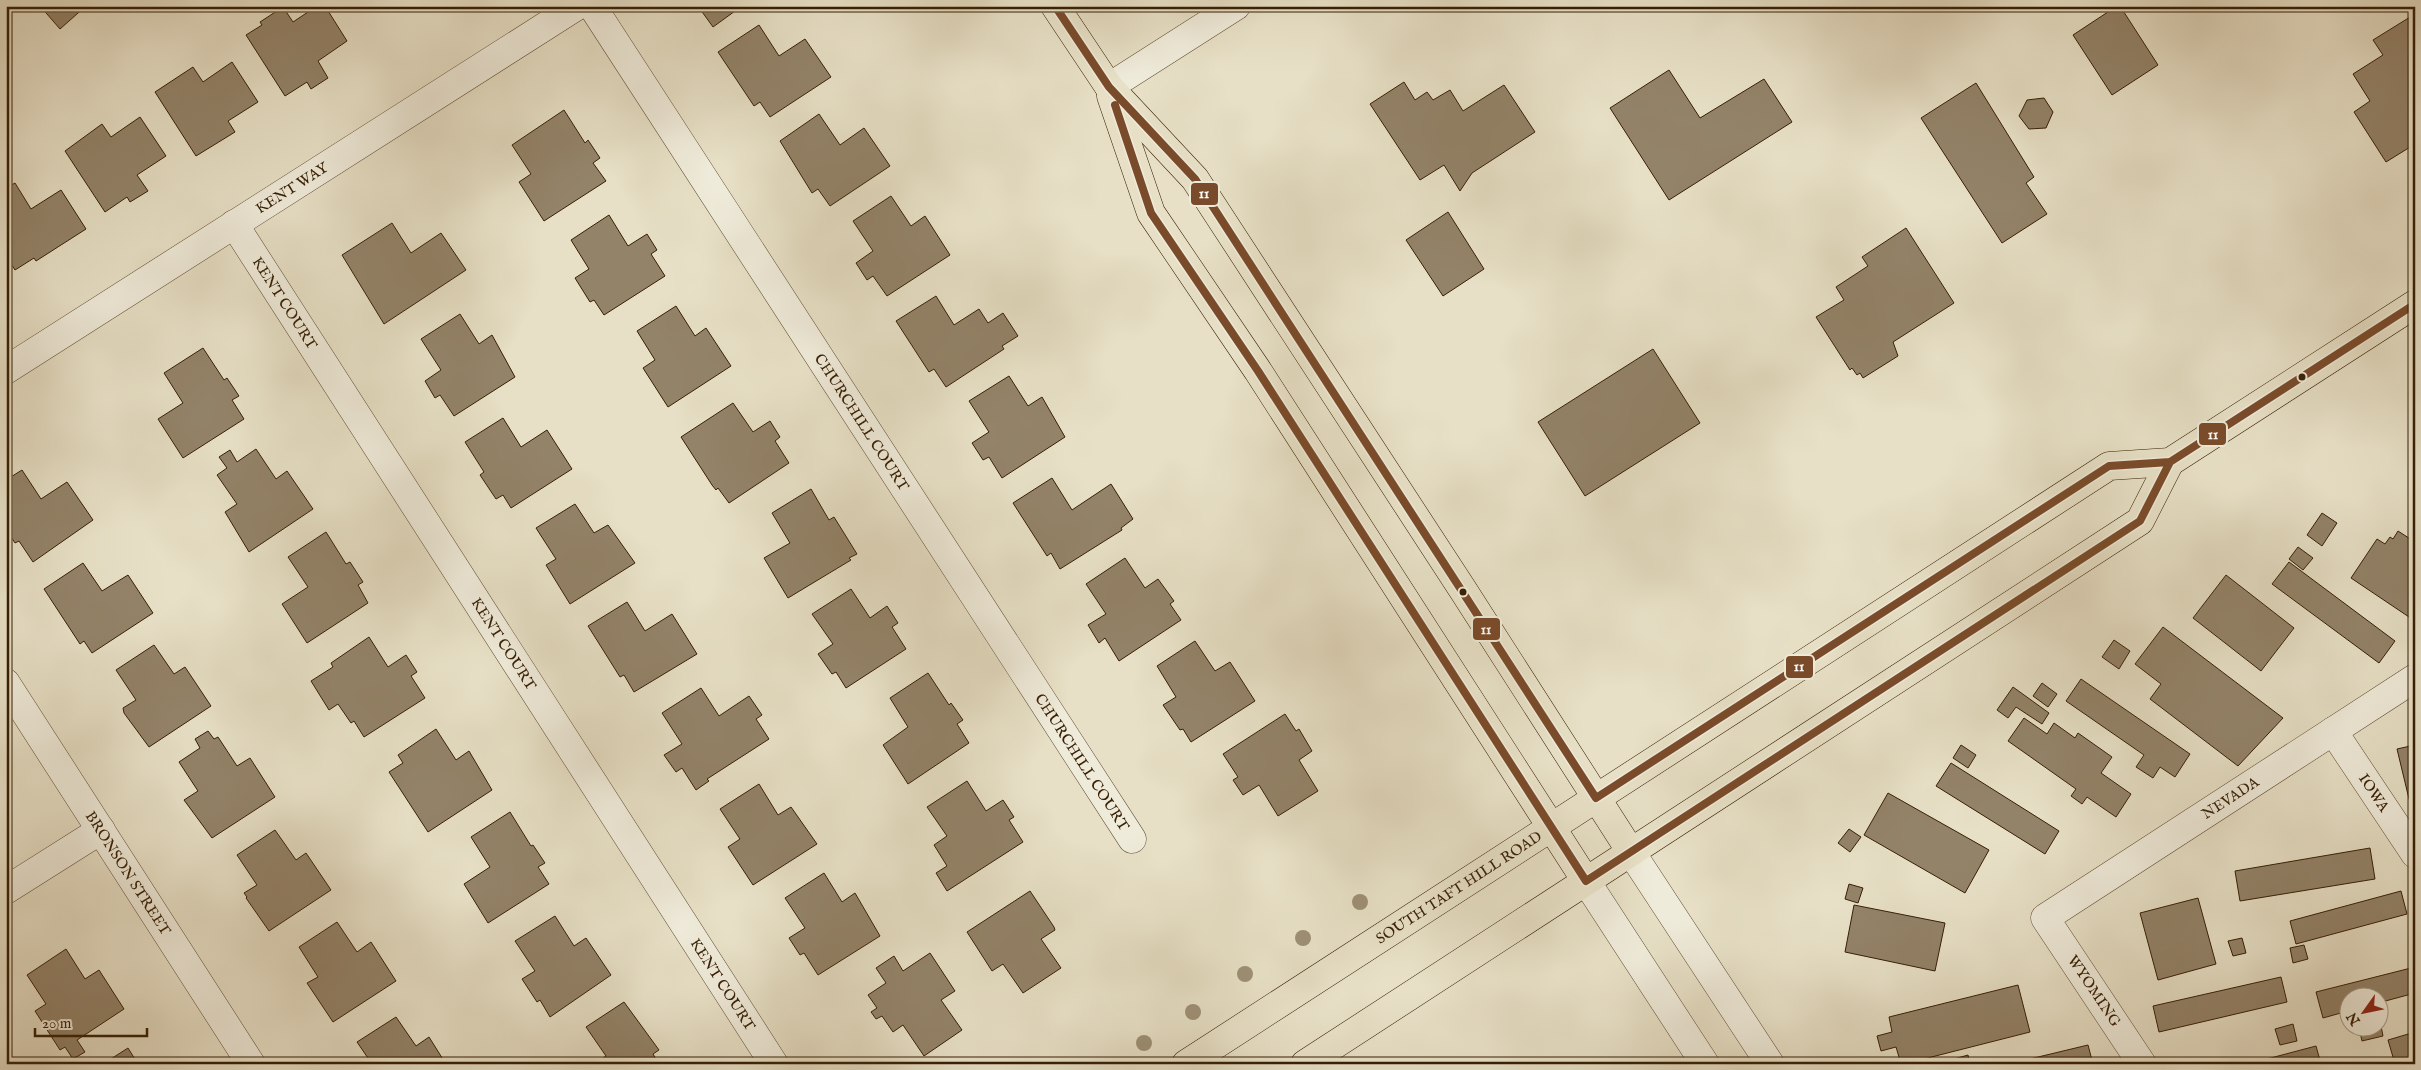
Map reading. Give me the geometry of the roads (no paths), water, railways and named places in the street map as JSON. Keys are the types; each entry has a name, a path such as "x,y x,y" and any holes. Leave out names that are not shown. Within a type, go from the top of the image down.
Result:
{"main road":[{"path":"1055,6 1109,87 1195,179 1631,852"},
{"path":"1109,87 1151,213 1258,371 1586,880"},
{"name":"SOUTH TAFT HILL ROAD","path":"1186,1064 1552,825 2109,466 2170,462 2415,304"},
{"path":"1305,1064 2140,521 2170,462"}],"street":[{"name":"KENT WAY","path":"6,370 576,6"},
{"name":"CHURCHILL COURT","path":"592,6 1132,839"},
{"path":"1109,87 1236,6"},
{"name":"KENT COURT","path":"234,224 774,1064"},
{"name":"NEVADA","path":"2045,918 2415,678"},
{"name":"BRONSON STREET","path":"6,683 251,1064"},
{"name":"IOWA","path":"2333,731 2415,854"},
{"path":"6,890 101,830"},
{"path":"1631,852 1770,1064"},
{"path":"1586,880 1705,1064"},
{"name":"WYOMING","path":"2045,918 2142,1064"}]}
